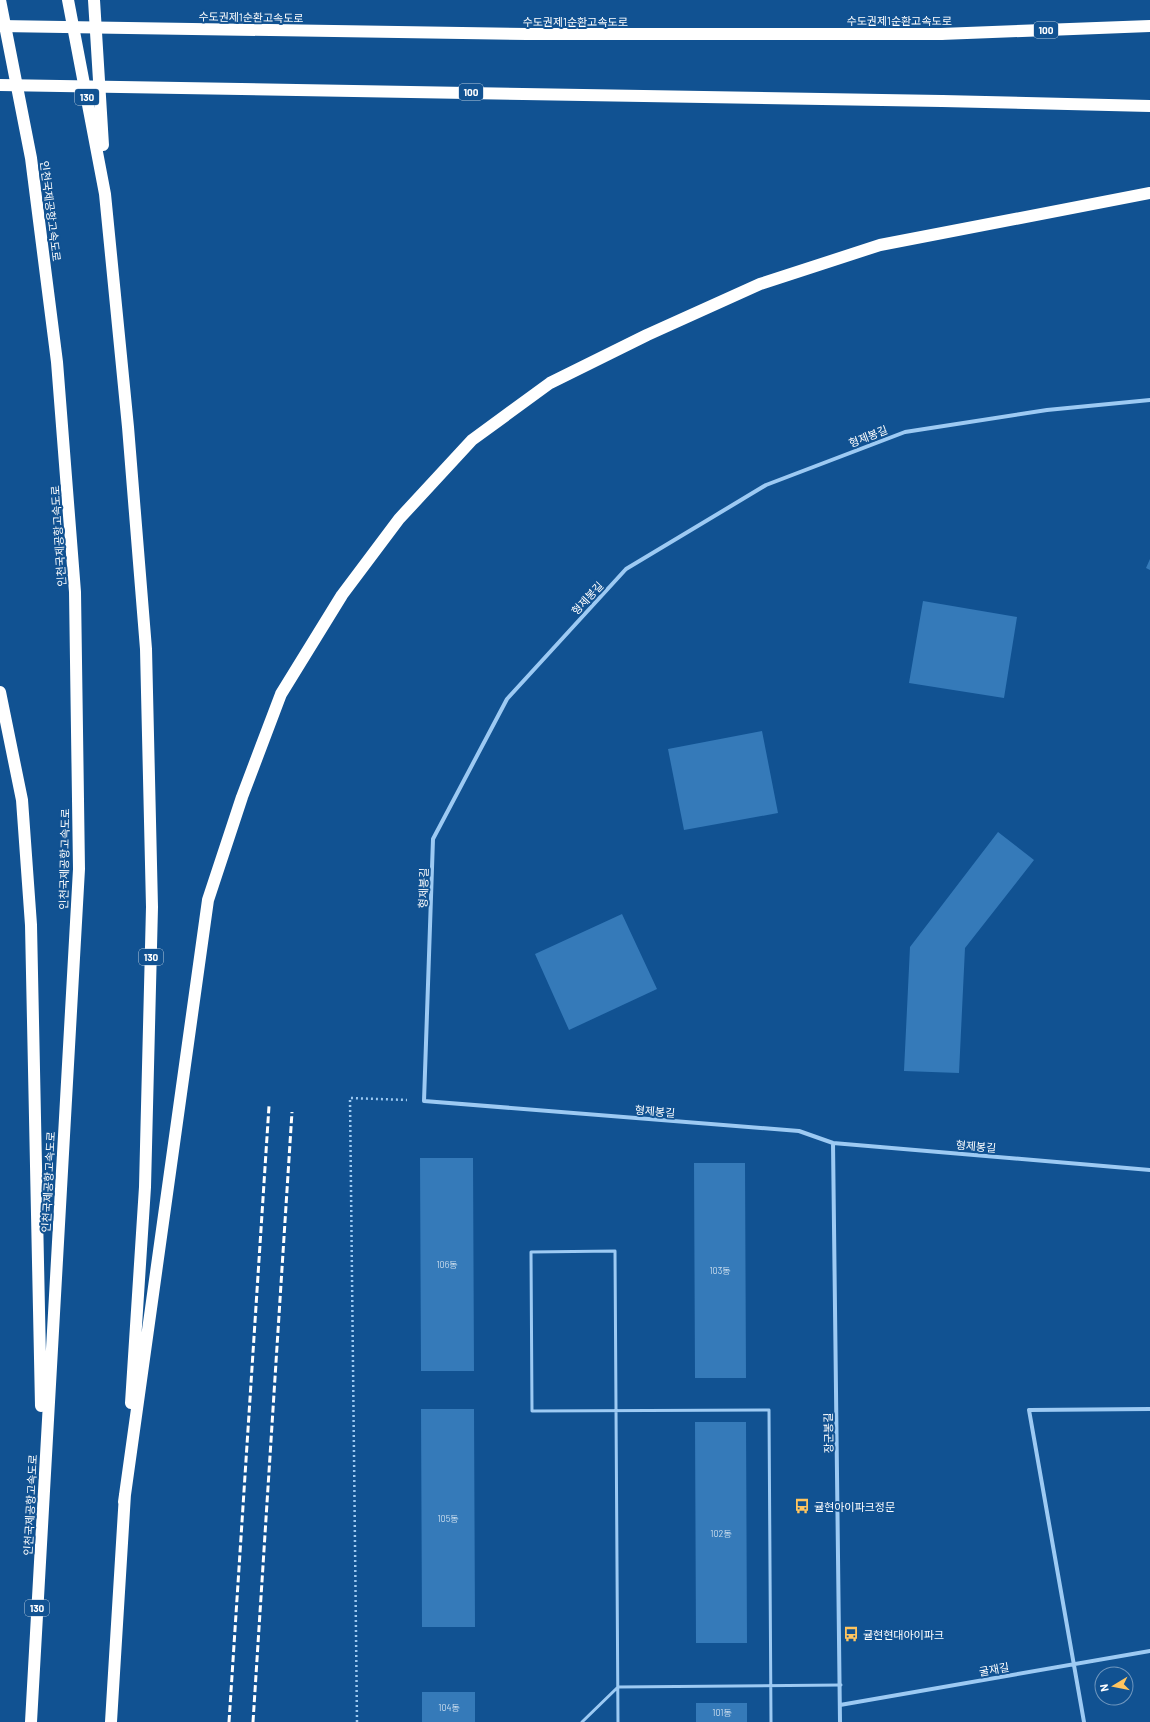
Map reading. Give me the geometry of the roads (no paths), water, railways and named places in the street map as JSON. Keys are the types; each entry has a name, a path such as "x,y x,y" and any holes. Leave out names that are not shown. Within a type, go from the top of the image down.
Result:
{"highway":[{"name":"인천국제공항고속도로","path":"0,0 31,158 57,362 75,592 79,870 30,1722"},
{"name":"130","path":"68,0 106,194 128,427 146,649 152,907 145,1187 111,1722"},
{"path":"94,0 106,194"},
{"name":"수도권제1순환고속도로","path":"0,26 527,34 941,34 1150,26"},
{"name":"100","path":"0,85 942,101 1150,106"},
{"path":"124,1502 208,900 242,797 281,694 342,595 399,519 472,440 550,382 647,335 760,284 880,245 1150,194"},
{"path":"0,692 22,800 31,925 43,1494"}],"street":[{"name":"형제봉길","path":"1150,400 1047,410 905,432 766,484 626,568 507,699 434,839 424,1101 798,1132 833,1143 1150,1170"},
{"name":"장군봉길","path":"833,1143 841,1685 840,1722"},
{"path":"1084,1722 1029,1410 1150,1409"},
{"name":"굴재길","path":"840,1705 1150,1650"}],"lane":[{"path":"618,1722 618,1687 616,1411 615,1252 531,1252 532,1411 616,1411 769,1410 771,1722"},
{"path":"582,1722 618,1687 841,1685"}],"railway":[{"path":"229,1722 269,1106"},
{"path":"253,1722 292,1112"}],"place":[{"name":"귤현아이파크정문","path":"802,1506"},
{"name":"귤현현대아이파크","path":"851,1634"}]}
